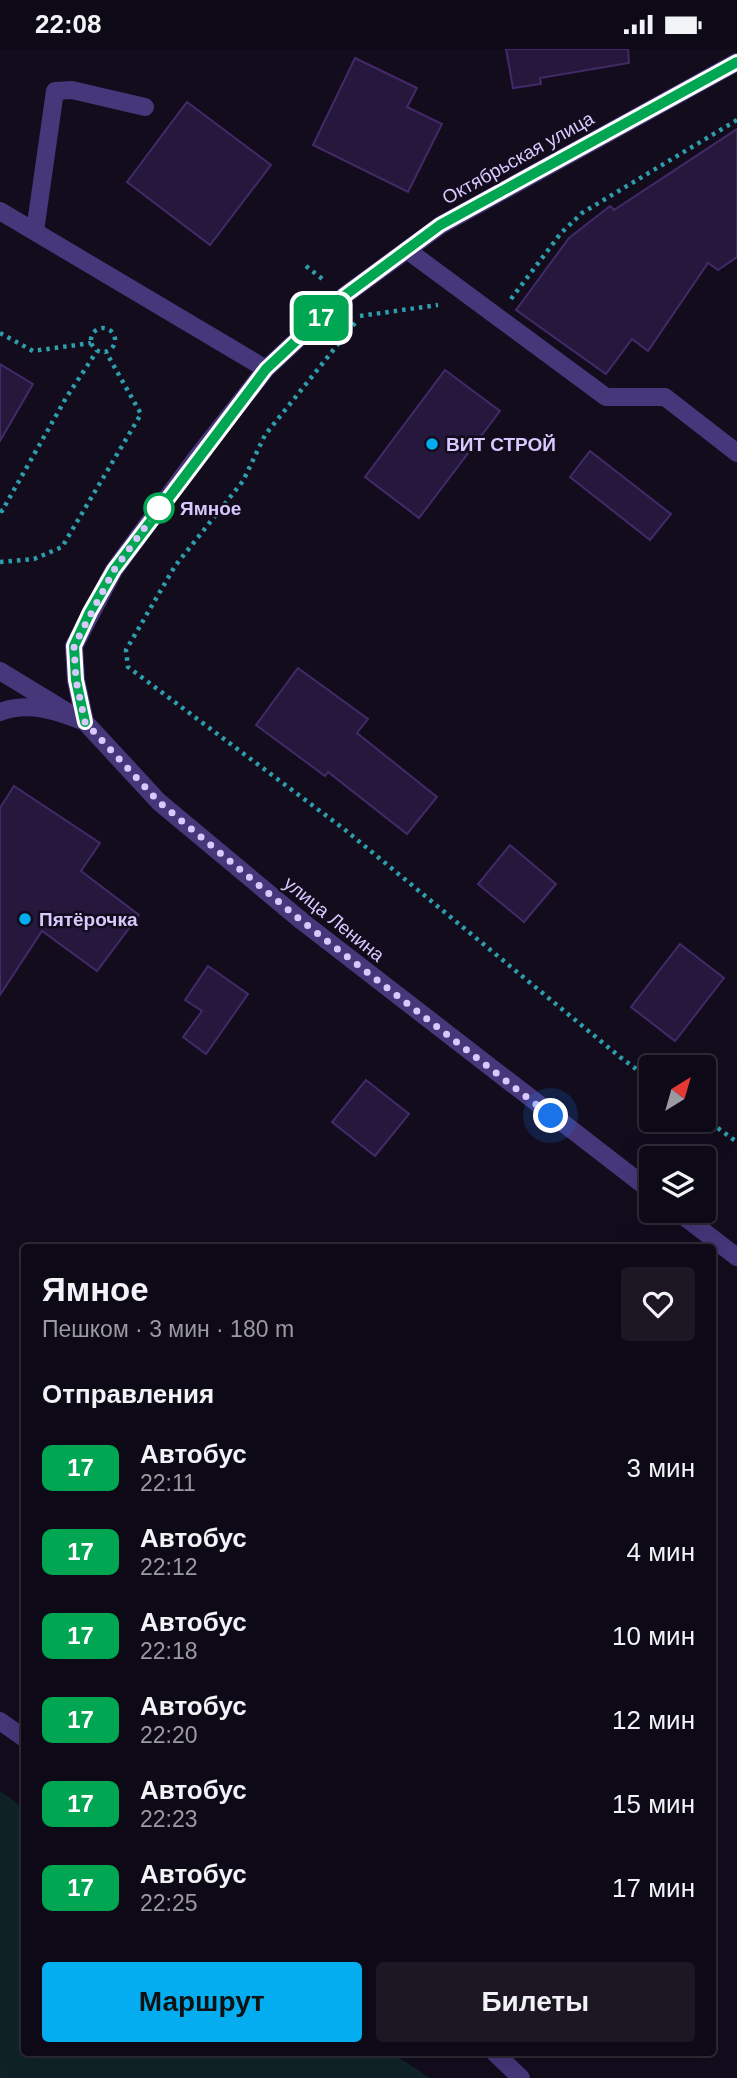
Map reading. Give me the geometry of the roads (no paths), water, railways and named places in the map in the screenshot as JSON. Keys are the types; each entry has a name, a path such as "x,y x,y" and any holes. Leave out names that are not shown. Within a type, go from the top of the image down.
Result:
{"street":[{"name":"Октябрьская улица","path":"85,722 76,680 74,646 90,612 114,570 266,369 344,296 440,225 737,62"},
{"path":"35,231 55,91 72,90 145,107"},
{"path":"0,211 266,369"},
{"path":"407,250 606,397 665,397 737,453"},
{"name":"улица Ленина","path":"0,671 85,722 159,802 303,922 639,1183"},
{"path":"0,712 10,708 45,707 85,722"},
{"path":"693,1223 737,1257"},
{"path":"0,1721 21,1736"},
{"path":"498,2056 521,2078"}],"place":[{"name":"ВИТ СТРОЙ","path":"432,444"},
{"name":"Ямное","path":"159,508"},
{"name":"Пятёрочка","path":"25,919"}]}
